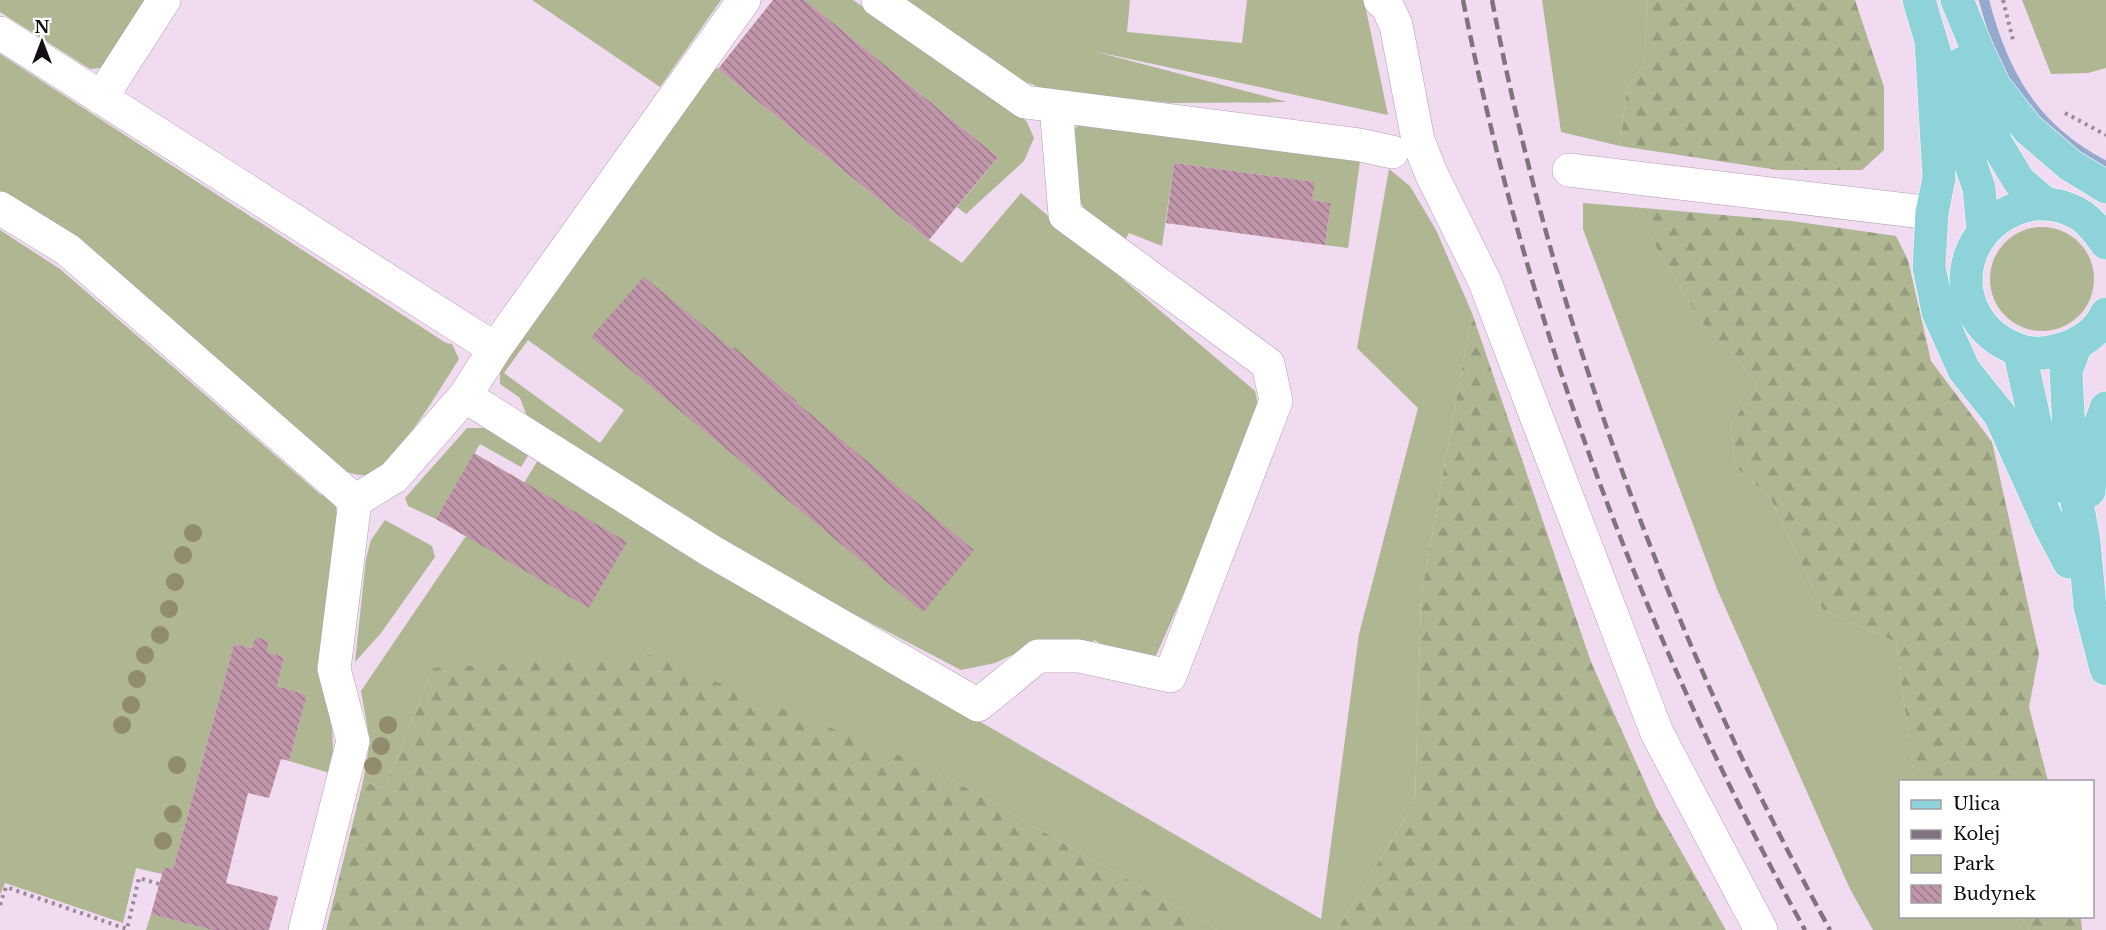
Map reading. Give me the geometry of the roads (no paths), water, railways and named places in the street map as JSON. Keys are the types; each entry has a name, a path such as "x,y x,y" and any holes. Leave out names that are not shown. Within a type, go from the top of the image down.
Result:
{"main road":[{"path":"1919,0 1952,111 1979,188 1983,231"},
{"path":"1945,0 1968,77 1996,143 2019,181 2046,204"},
{"path":"1957,0 1995,87 2028,129 2070,165 2106,187"},
{"path":"1931,41 1939,178 1932,213 1929,267 1938,312 1964,370 2000,415 2049,524 2076,552"},
{"path":"2106,243 2096,229 2082,216 2065,208 2046,204 2027,206 2008,211 1983,231 1970,255 1966,275 1967,295 1975,314 1987,331 2002,342 2019,350 2039,354 2058,351 2076,344 2092,333 2106,314"},
{"path":"2076,344 2066,372 2076,552"},
{"path":"2019,350 2050,490 2076,552 2106,669"},
{"path":"2076,552 2094,442 2106,408"}],"lane":[{"path":"101,98 164,0"},
{"path":"355,501 394,477 465,396 495,349 744,0"},
{"path":"878,0 1025,102 1360,145 1392,152"},
{"path":"1380,0 1387,6 1396,25 1418,140 1431,173 1485,282 1658,733 1761,930"},
{"path":"0,33 495,349"},
{"path":"465,396 711,551 978,705 1038,656 1079,657 1170,676 1276,401 1268,364 1065,215 1056,106"},
{"path":"1569,170 1932,213"},
{"path":"0,208 68,250 355,501"},
{"path":"304,930 353,741 334,669 355,501"}],"waterway":[{"path":"1984,0 2001,53 2026,98 2041,117 2060,135 2081,152 2106,166"}],"railway":[{"path":"1463,0 1490,121 1521,242 1557,361 1598,478 1643,594 1693,708 1747,820 1805,930"},
{"path":"1492,0 1518,121 1549,241 1584,360 1625,478 1670,594 1719,708 1772,820 1830,930"}]}
